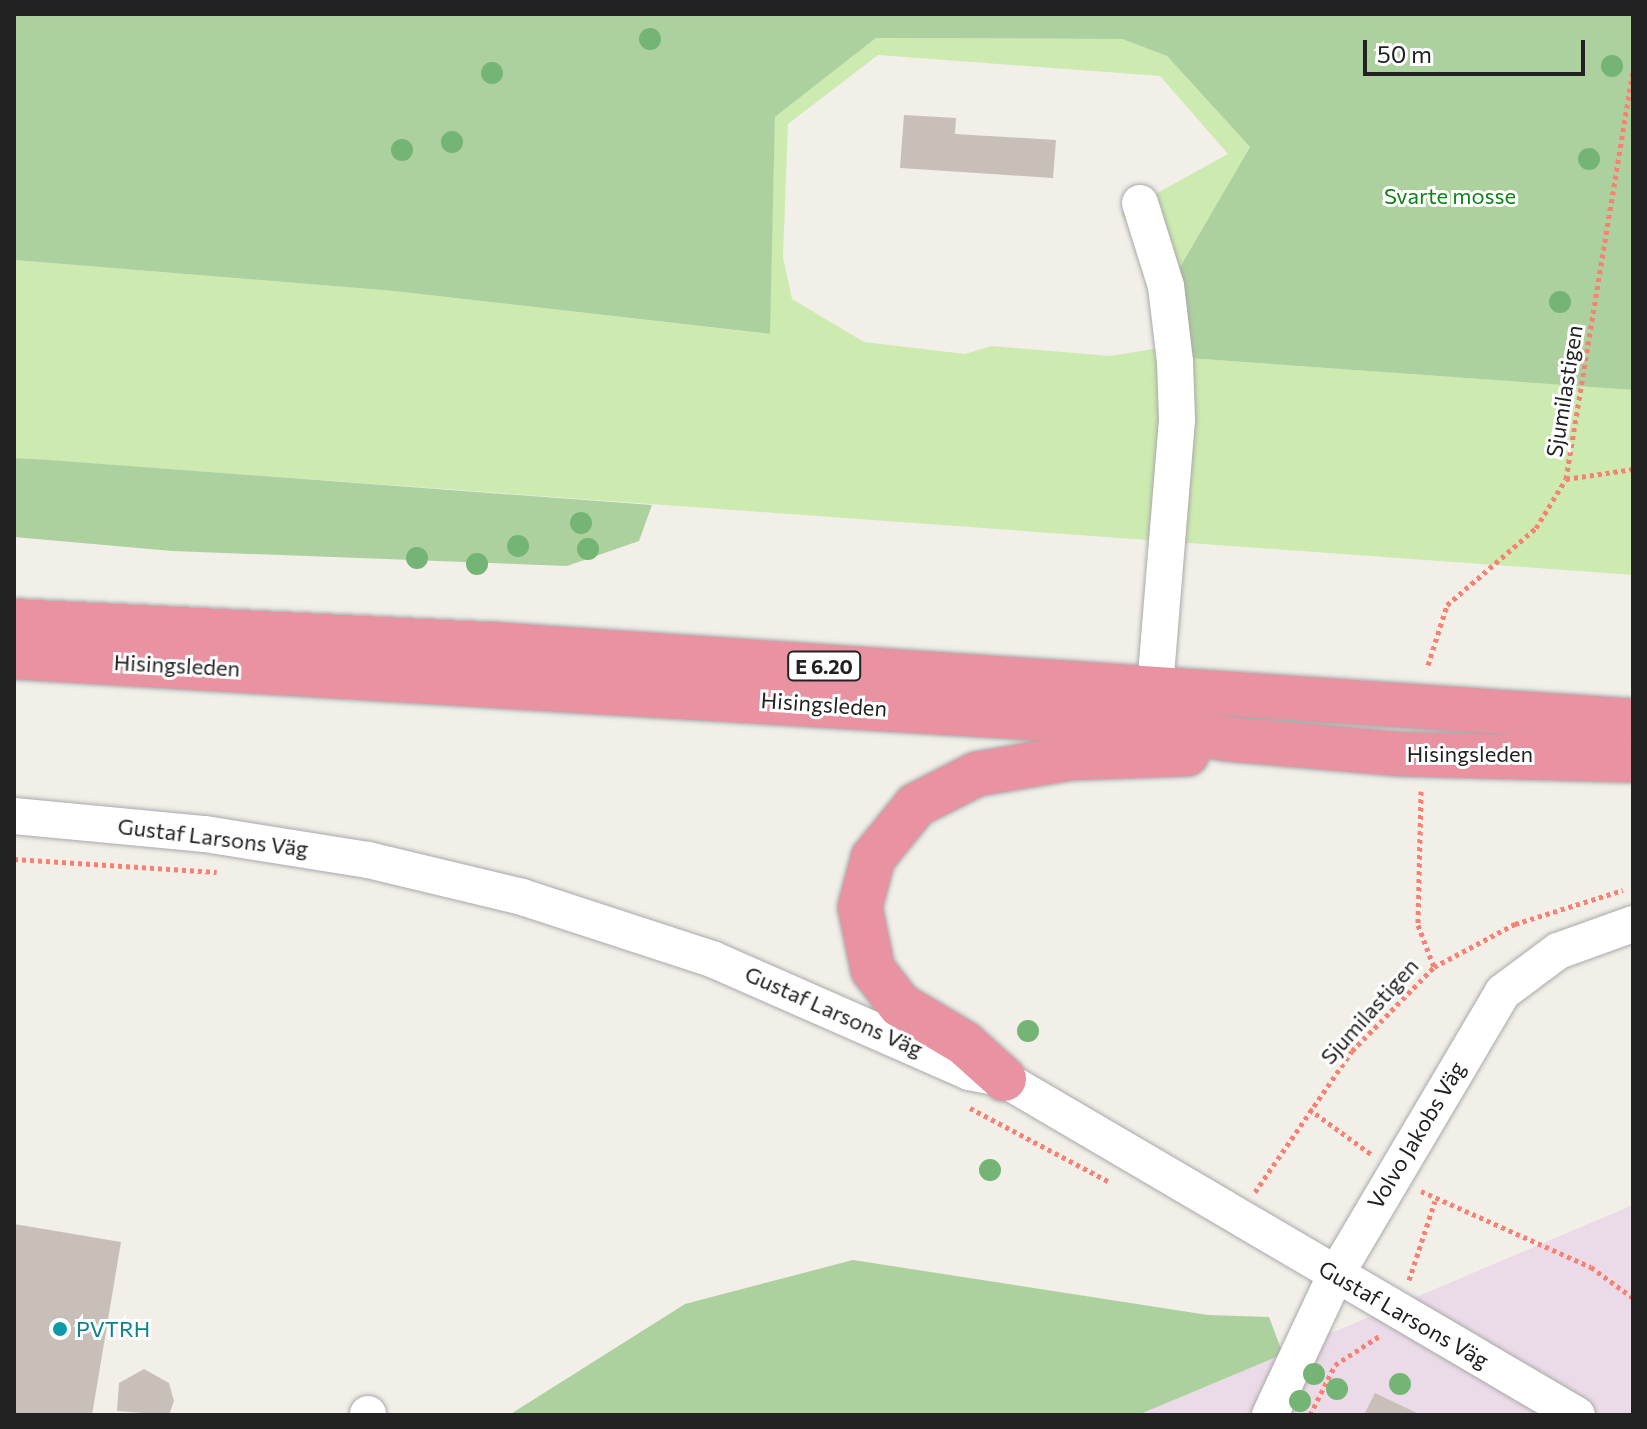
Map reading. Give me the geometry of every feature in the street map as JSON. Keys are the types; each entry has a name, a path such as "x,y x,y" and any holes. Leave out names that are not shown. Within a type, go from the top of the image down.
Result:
{"highway":[{"name":"Hisingsleden","path":"14,621 1155,687 1633,721"},
{"name":"Hisingsleden","path":"14,657 1149,725 1227,739 1397,754 1633,760"},
{"path":"1004,1079 964,1043 900,1005 873,970 860,907 881,846 916,805 977,774 1071,758 1191,754 1227,739"}],"street":[{"path":"1140,203 1166,286 1177,420 1155,687"},
{"name":"Gustaf Larsons Väg","path":"14,816 298,848 522,897 712,959 969,1072 1004,1079 1242,1217 1557,1410"},
{"name":"Volvo Jakobs Väg","path":"1270,1415 1335,1276 1503,992 1558,951 1633,924"}],"path":[{"name":"Sjumilastigen","path":"1428,665 1447,605 1536,528 1566,479 1633,70"},
{"path":"1566,479 1633,469"},
{"name":"Sjumilastigen","path":"1242,1217 1309,1109 1352,1051 1434,967 1418,925 1421,787"},
{"path":"14,859 220,872"},
{"path":"1434,967 1515,924 1633,889"},
{"path":"956,1100 1119,1187"},
{"path":"1435,1201 1539,1241 1633,1298"}],"shaded area":[{"path":"1633,1205 1633,1415 1138,1415"}],"green space":[{"name":"Svarte mosse","path":"14,14 1633,14 1633,390 1188,358 1180,267 1250,147 1167,56 1122,39 876,38 775,117 770,334 394,291 14,260"},
{"path":"876,38 1122,39 1167,56 1250,147 1180,267 1188,358 1633,390 1633,575 14,458 14,260 394,291 769,334 775,117","holes":["878,55 1160,76 1228,154 1121,213 1137,237 1160,348 1110,356 991,346 965,354 864,342 792,299 783,257 788,124"]},
{"path":"14,458 652,505 639,541 567,566 172,551 14,537"},
{"path":"853,1260 1208,1315 1269,1317 1283,1354 1138,1415 509,1415 685,1304"}],"building":[{"path":"904,115 956,118 955,134 1056,140 1053,178 900,168"},
{"name":"PVTRH","path":"14,1224 121,1242 92,1415 14,1415"},
{"path":"144,1369 169,1383 174,1401 169,1415 117,1411 119,1383"},
{"path":"1375,1393 1421,1415 1364,1415"}],"place":[{"name":"PVTRH","path":"60,1329"}]}
